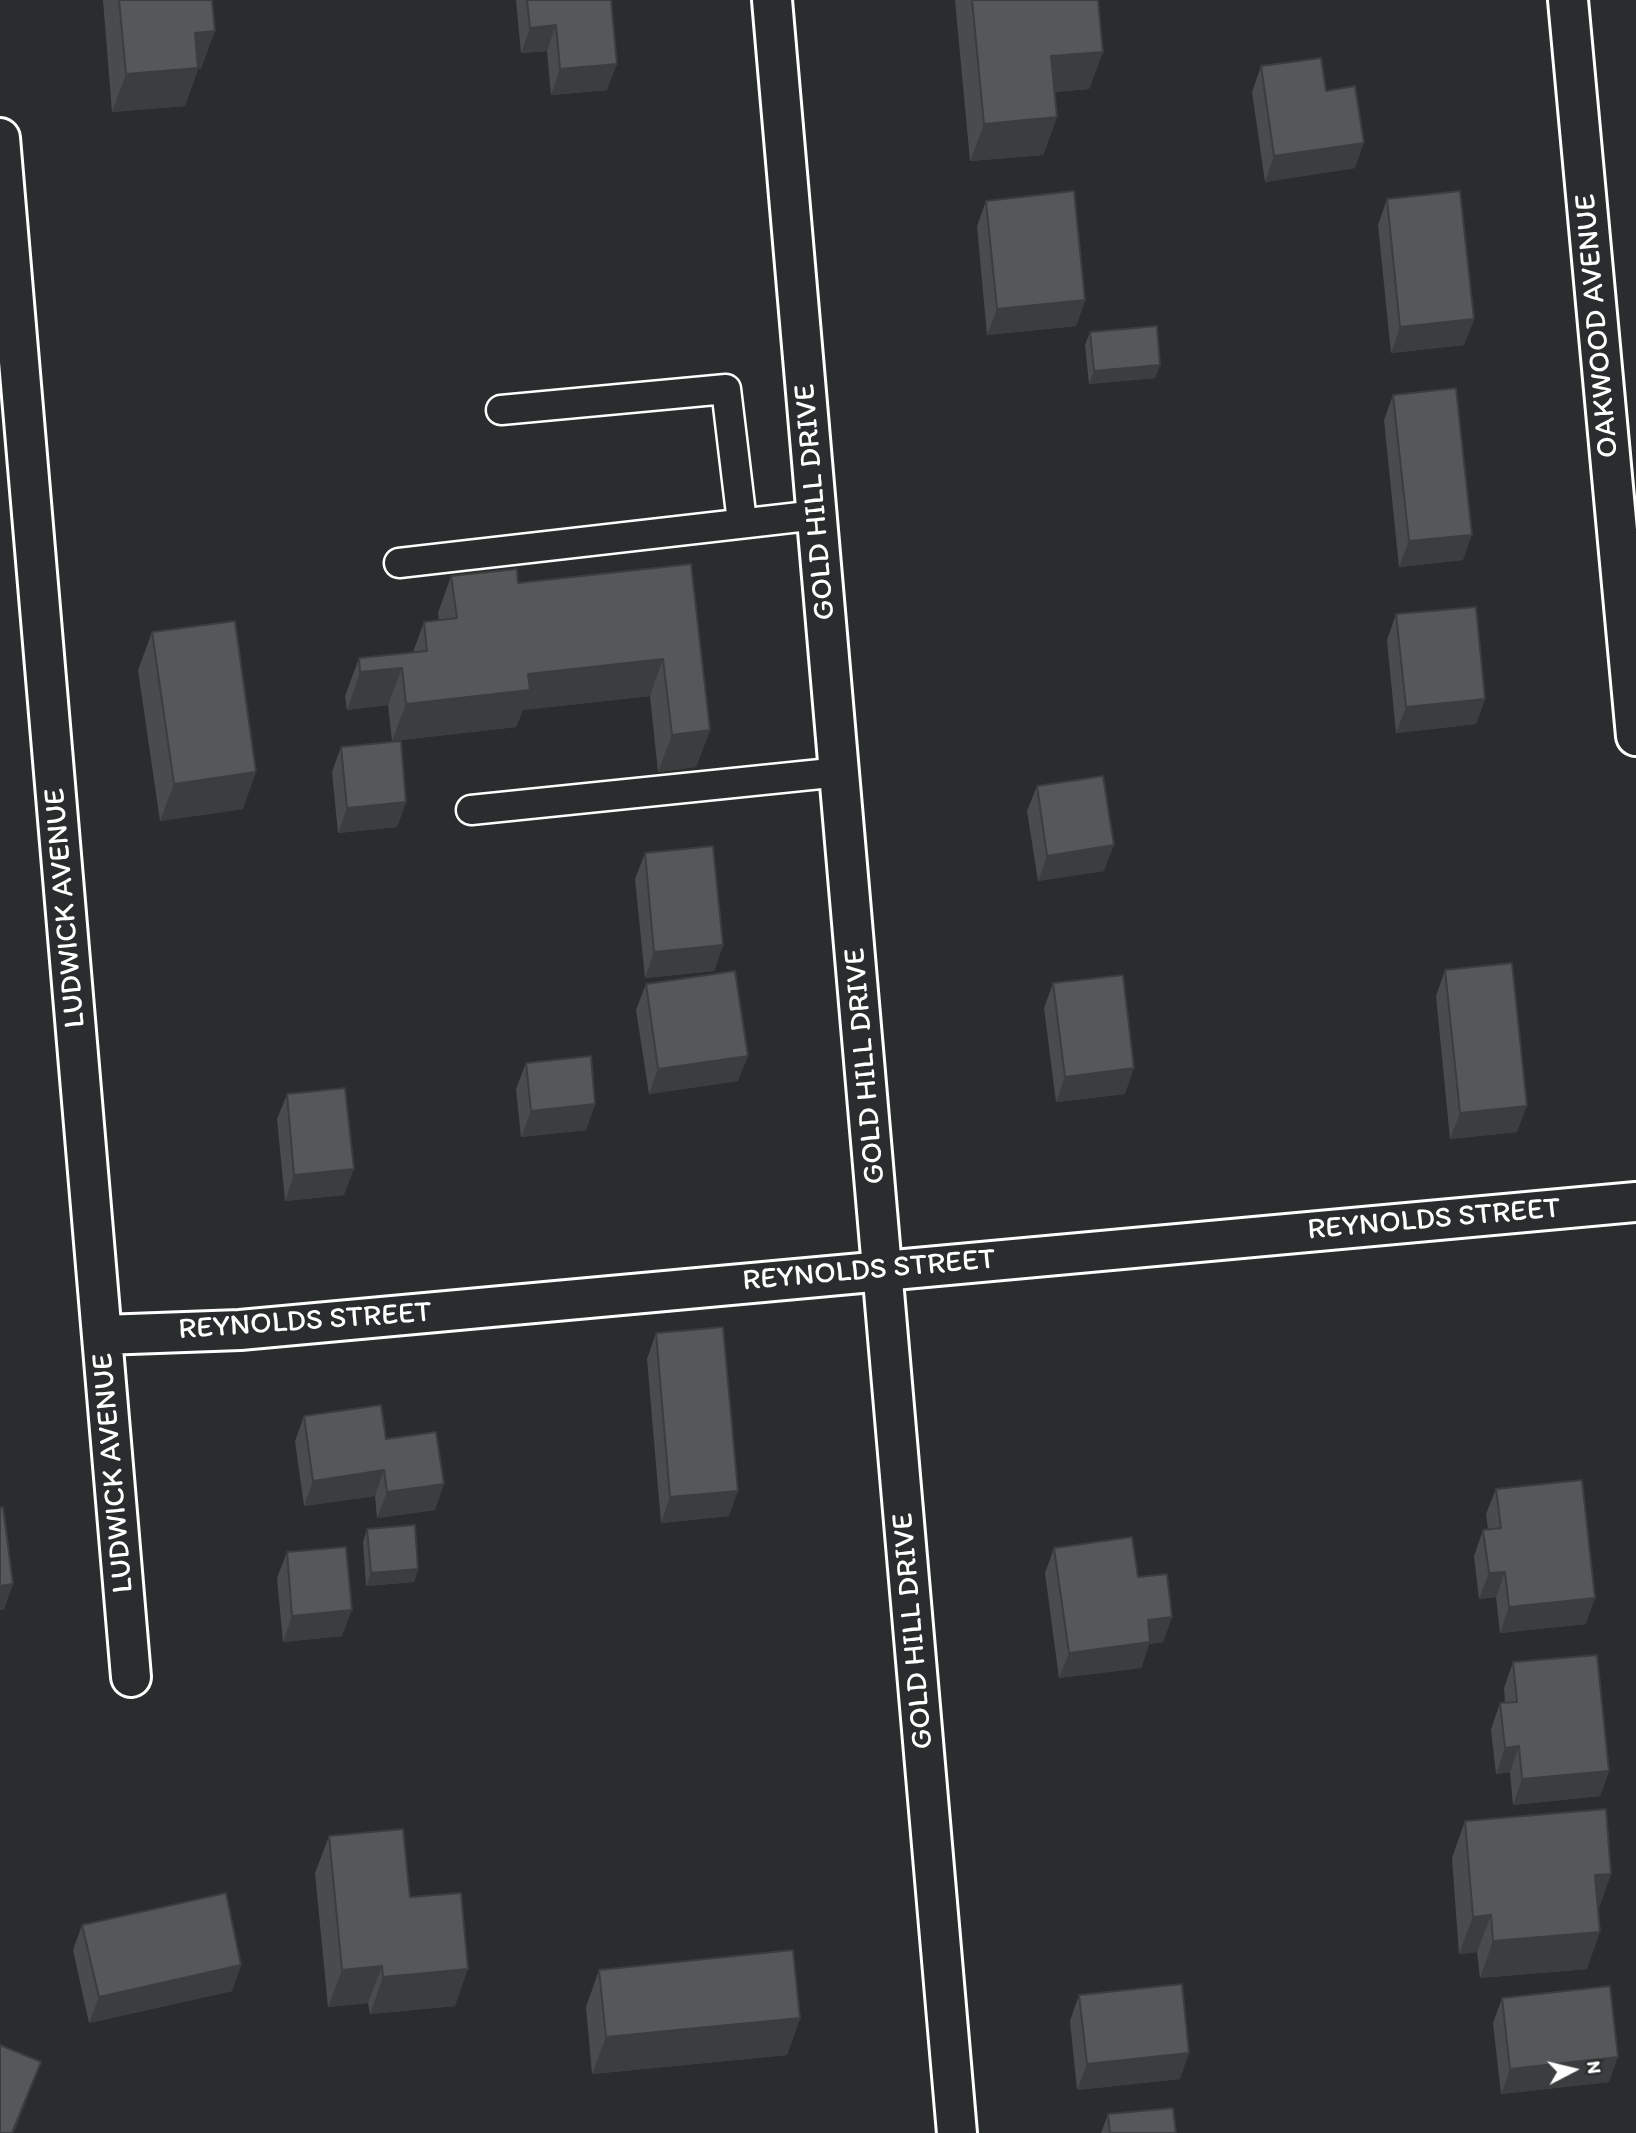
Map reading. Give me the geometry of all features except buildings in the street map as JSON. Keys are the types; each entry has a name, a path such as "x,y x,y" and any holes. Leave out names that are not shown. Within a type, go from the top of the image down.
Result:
{"street":[{"name":"GOLD HILL DRIVE","path":"772,0 957,2133"},
{"name":"OAKWOOD AVENUE","path":"1568,0 1636,737"},
{"name":"LUDWICK AVENUE","path":"0,138 131,1677"},
{"name":"REYNOLDS STREET","path":"103,1335 240,1331 884,1269 1636,1202"}],"lane":[{"path":"501,411 726,389 742,522"},
{"path":"399,563 817,514"},
{"path":"471,810 840,772"}]}
